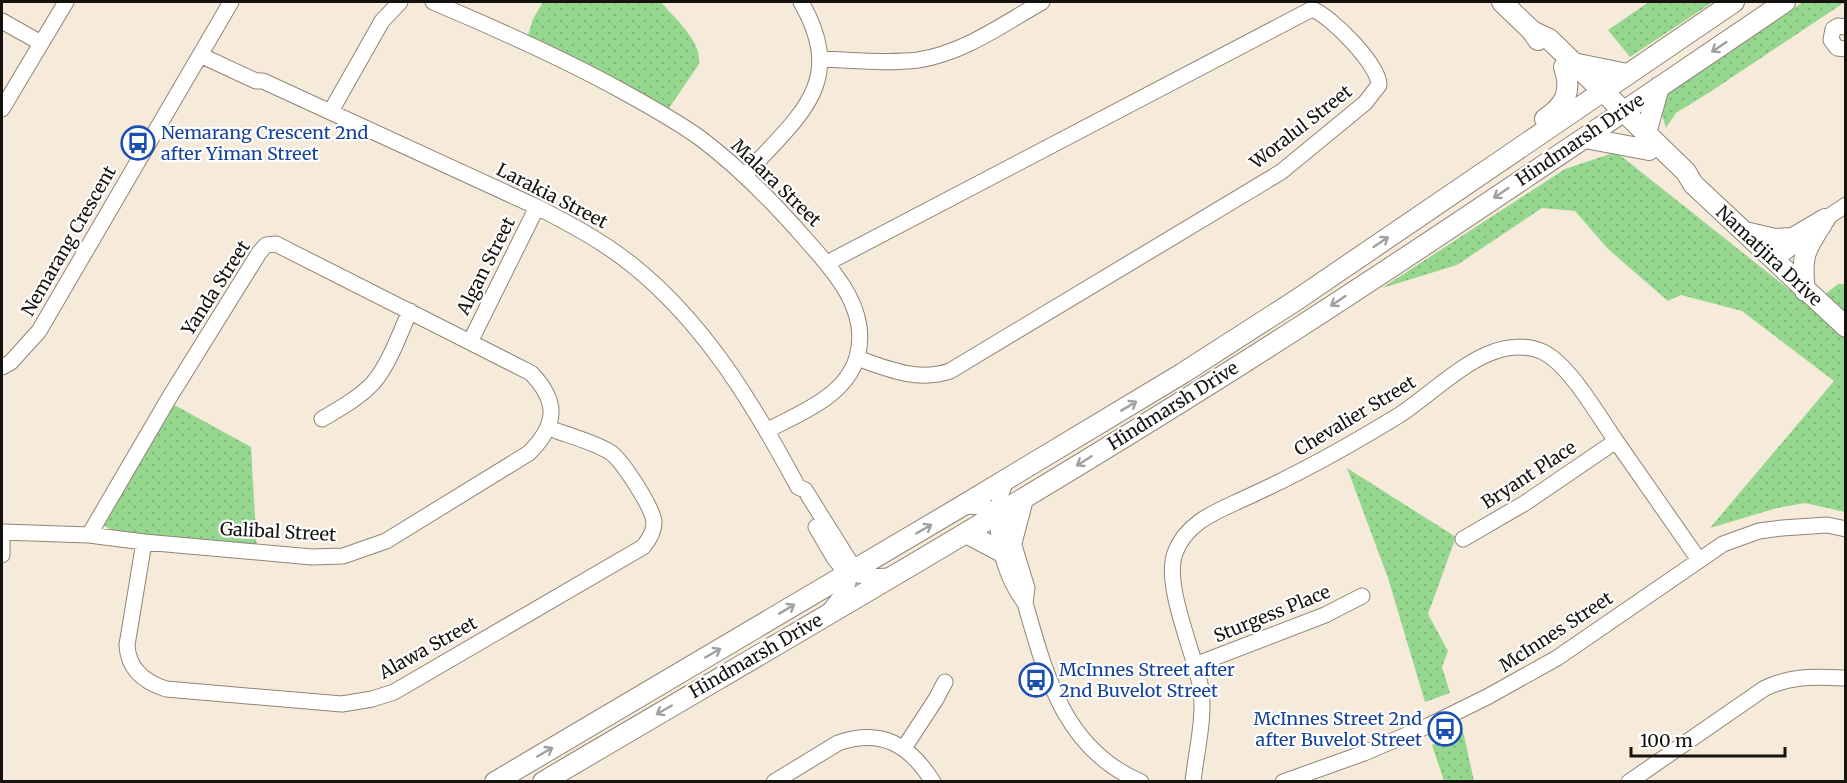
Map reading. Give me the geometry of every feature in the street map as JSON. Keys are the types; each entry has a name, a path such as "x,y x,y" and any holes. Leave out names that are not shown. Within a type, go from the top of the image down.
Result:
{"main road":[{"name":"Namatjira Drive","path":"1502,2 1532,31 1549,39 1569,65 1598,94 1648,142 1686,172 1693,184 1845,327"},
{"name":"Hindmarsh Drive","path":"495,782 1183,373 1298,299 1734,2"},
{"name":"Hindmarsh Drive","path":"543,782 1023,499 1300,326 1585,138 1785,2"},
{"path":"1497,164 1503,147 1557,111 1567,95 1569,65 1627,74"},
{"path":"1585,138 1648,142 1659,87"},
{"path":"1742,231 1775,239 1793,238 1825,219"},
{"path":"1805,291 1802,269 1804,255 1825,219"},
{"path":"966,533 1007,547 1023,499"}],"street":[{"path":"2,109 66,2"},
{"name":"Nemarang Crescent","path":"2,367 11,362 39,331 231,2"},
{"path":"331,111 382,21 400,2"},
{"name":"Malara Street","path":"433,2 526,42 665,114 700,138 745,175 827,263 852,301 857,315 860,332 857,358 844,380 831,395 768,430"},
{"path":"745,175 799,115 818,80 821,59 815,31 801,2"},
{"path":"821,59 895,61 932,57 964,46 1042,2"},
{"name":"Woralul Street","path":"827,263 1312,9 1333,22 1377,72 1379,85 1365,103 1281,172 950,371 927,376 910,374 857,358"},
{"path":"2,21 41,43"},
{"path":"1845,27 1838,26 1833,29 1830,40 1837,48 1845,49"},
{"name":"Larakia Street","path":"202,51 259,75 263,81 537,207 603,244 632,265 658,288 698,330 723,363 768,430 798,487 805,490 810,507 850,562 850,572"},
{"path":"1775,261 1845,205"},
{"name":"Algan Street","path":"470,342 537,207"},
{"name":"Yanda Street","path":"89,535 169,398 266,245 276,244 531,373 542,384 549,403 551,417 549,428"},
{"path":"322,419 348,403 372,384 385,366 410,311"},
{"name":"Chevalier Street","path":"1193,782 1201,713 1201,691 1173,587 1172,566 1174,555 1187,534 1209,514 1298,473 1337,452 1402,412 1486,355 1513,347 1528,348 1543,352 1568,374 1699,560"},
{"name":"Galibal Street","path":"2,532 89,535 312,557 343,556 386,541 529,453 541,441 549,428"},
{"name":"Alawa Street","path":"144,542 127,655 139,674 153,685 166,689 342,704 372,699 394,692 632,553 647,542 654,525 652,514 618,458 600,447 549,428"},
{"name":"Bryant Place","path":"1463,539 1525,503 1616,441"},
{"path":"1007,479 1000,492 998,514 1015,591 1025,603 1056,698 1071,724 1114,776 1142,782"},
{"path":"957,509 971,506 988,507 998,514"},
{"name":"McInnes Street","path":"1283,782 1364,753 1430,725 1487,697 1557,658 1723,544 1759,531 1782,528 1827,525 1845,529"},
{"path":"2,532 2,555"},
{"path":"826,615 844,591 850,572 858,576 891,576"},
{"name":"Sturgess Place","path":"1195,665 1325,615 1362,596"},
{"path":"1629,782 1765,688 1782,680 1801,677 1845,678"},
{"path":"904,748 945,682"},
{"path":"774,782 823,751 849,740 879,738 904,748 917,759 933,782"}],"green space":[{"path":"543,2 661,2 692,39 699,55 699,64 665,114 526,42 533,19"},
{"path":"1649,2 1713,2 1630,57 1608,30"},
{"path":"1803,2 1845,2 1676,113 1666,128 1661,112 1669,93"},
{"path":"1616,152 1810,306 1838,284 1845,284 1845,512 1805,503 1777,508 1710,528 1834,381 1742,311 1681,295 1668,301 1608,249 1575,211 1542,208 1457,265 1382,288 1565,169"},
{"path":"169,402 251,447 257,552 115,532 103,525"},
{"path":"1347,468 1456,537 1428,614 1448,651 1442,667 1450,693 1425,702 1388,578"},
{"path":"1463,731 1474,781 1444,781 1432,745"}],"place":[{"name":"Nemarang Crescent 2nd after Yiman Street","path":"138,143"},
{"name":"McInnes Street after 2nd Buvelot Street","path":"1036,680"},
{"name":"McInnes Street 2nd after Buvelot Street","path":"1445,729"}]}
